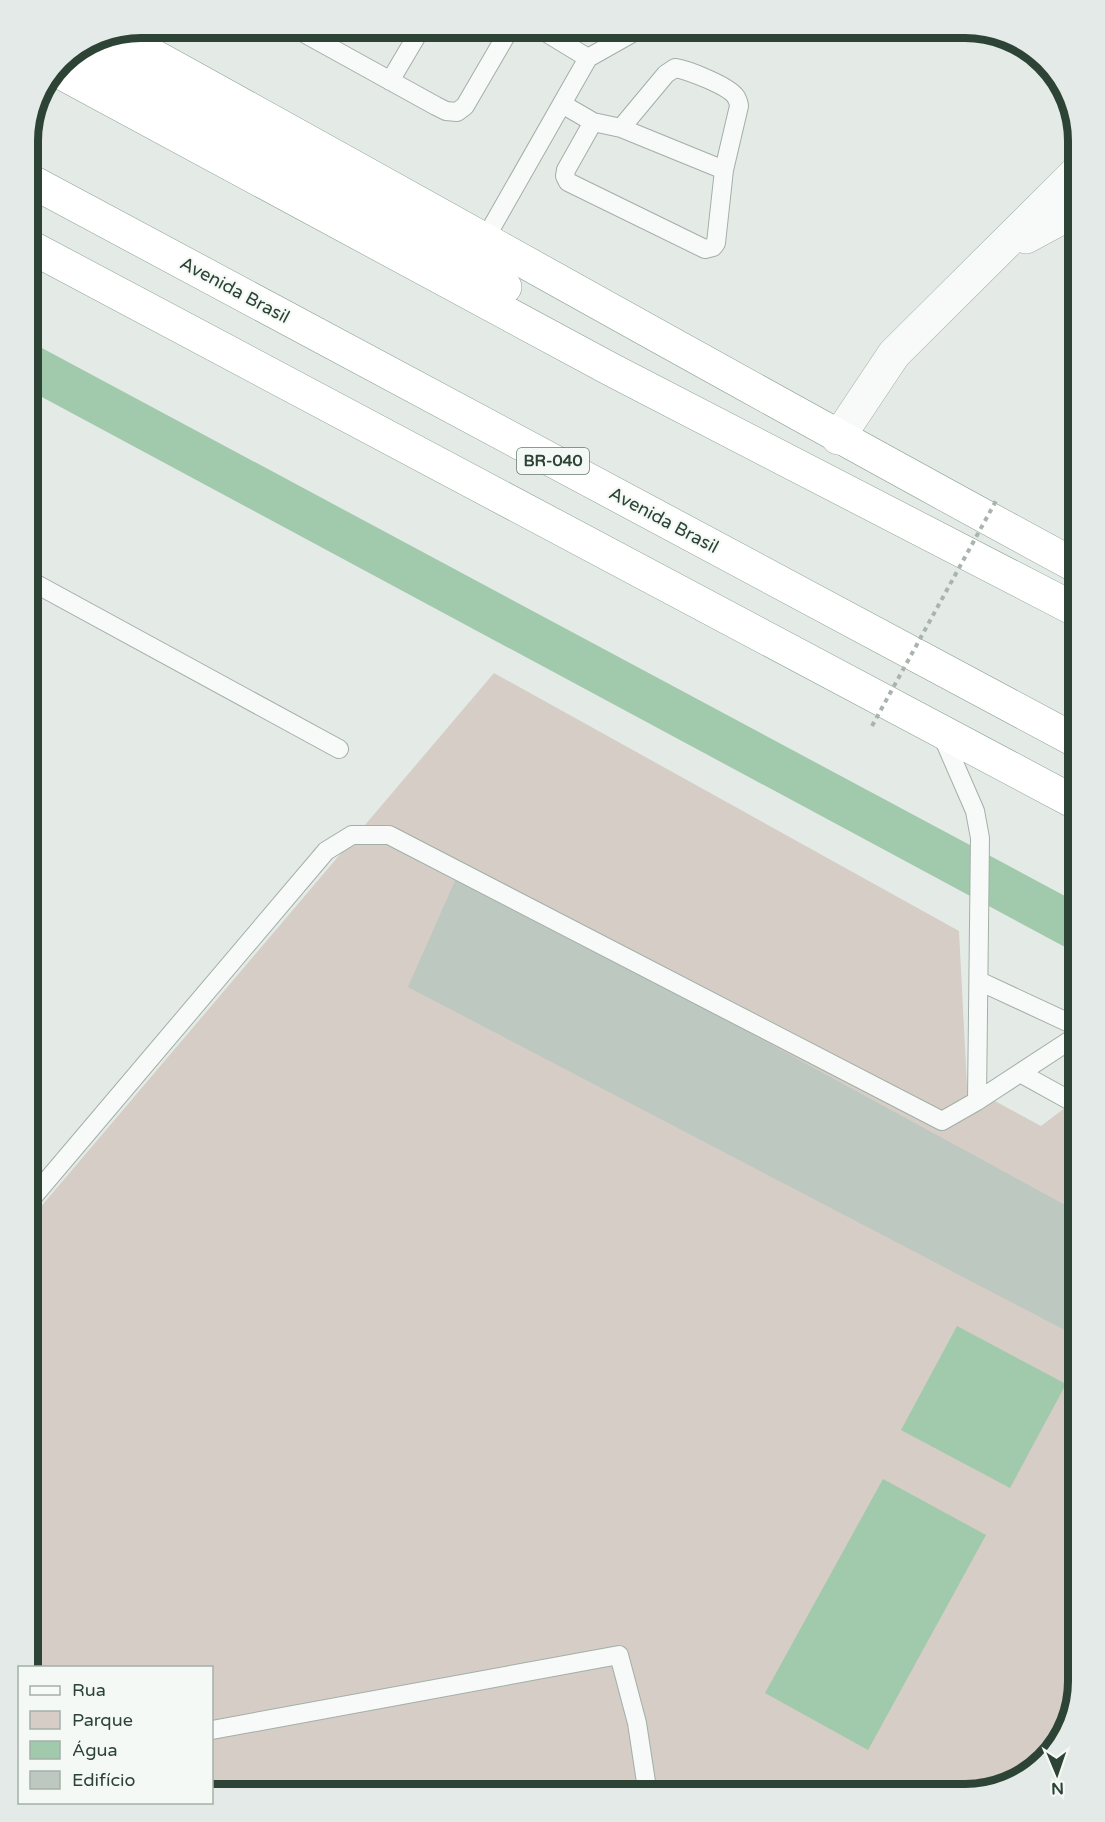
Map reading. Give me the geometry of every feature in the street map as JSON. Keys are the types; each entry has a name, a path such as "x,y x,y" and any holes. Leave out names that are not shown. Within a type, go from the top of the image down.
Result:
{"highway":[{"path":"123,39 485,238 838,438 1068,562"},
{"path":"90,51 183,102 540,307 584,336 612,370"},
{"path":"63,74 612,370 1068,606"},
{"name":"Avenida Brasil","path":"38,185 1068,737"},
{"path":"38,251 1068,799"}],"street":[{"path":"838,438 894,354 1068,181"},
{"path":"996,253 1068,214"}],"lane":[{"path":"330,38 390,81 446,111 457,112 465,106 504,38"},
{"path":"390,81 415,38"},
{"path":"555,38 588,58"},
{"path":"485,238 588,58 623,38"},
{"path":"593,122 566,170 565,176 568,182 705,249 713,247 716,243 724,170 739,106 737,98 731,91 685,70 675,68 666,74 621,128"},
{"path":"562,104 593,122 621,128 724,170"},
{"path":"38,585 339,750"},
{"path":"940,730 975,811 980,838 977,1101"},
{"path":"38,1191 326,851 352,835 389,835 942,1121 1068,1042"},
{"path":"979,981 1068,1021"},
{"path":"1020,1073 1068,1100"},
{"path":"213,1730 619,1655 637,1723 646,1784"}],"path":[{"path":"872,726 997,499"}],"green space":[{"path":"494,673 959,931 967,1086 1041,1126 1068,1106 1068,1682 1060,1721 1046,1744 1027,1744 1027,1763 1022,1767 1010,1774 978,1784 213,1784 213,1666 38,1666 38,1210"}],"water":[{"path":"38,346 1068,898 1068,949 38,395"},
{"path":"957,1326 1066,1384 1010,1488 901,1430"},
{"path":"883,1479 986,1535 868,1750 765,1693"}],"building":[{"path":"458,874 1068,1207 1068,1332 408,987"}]}
